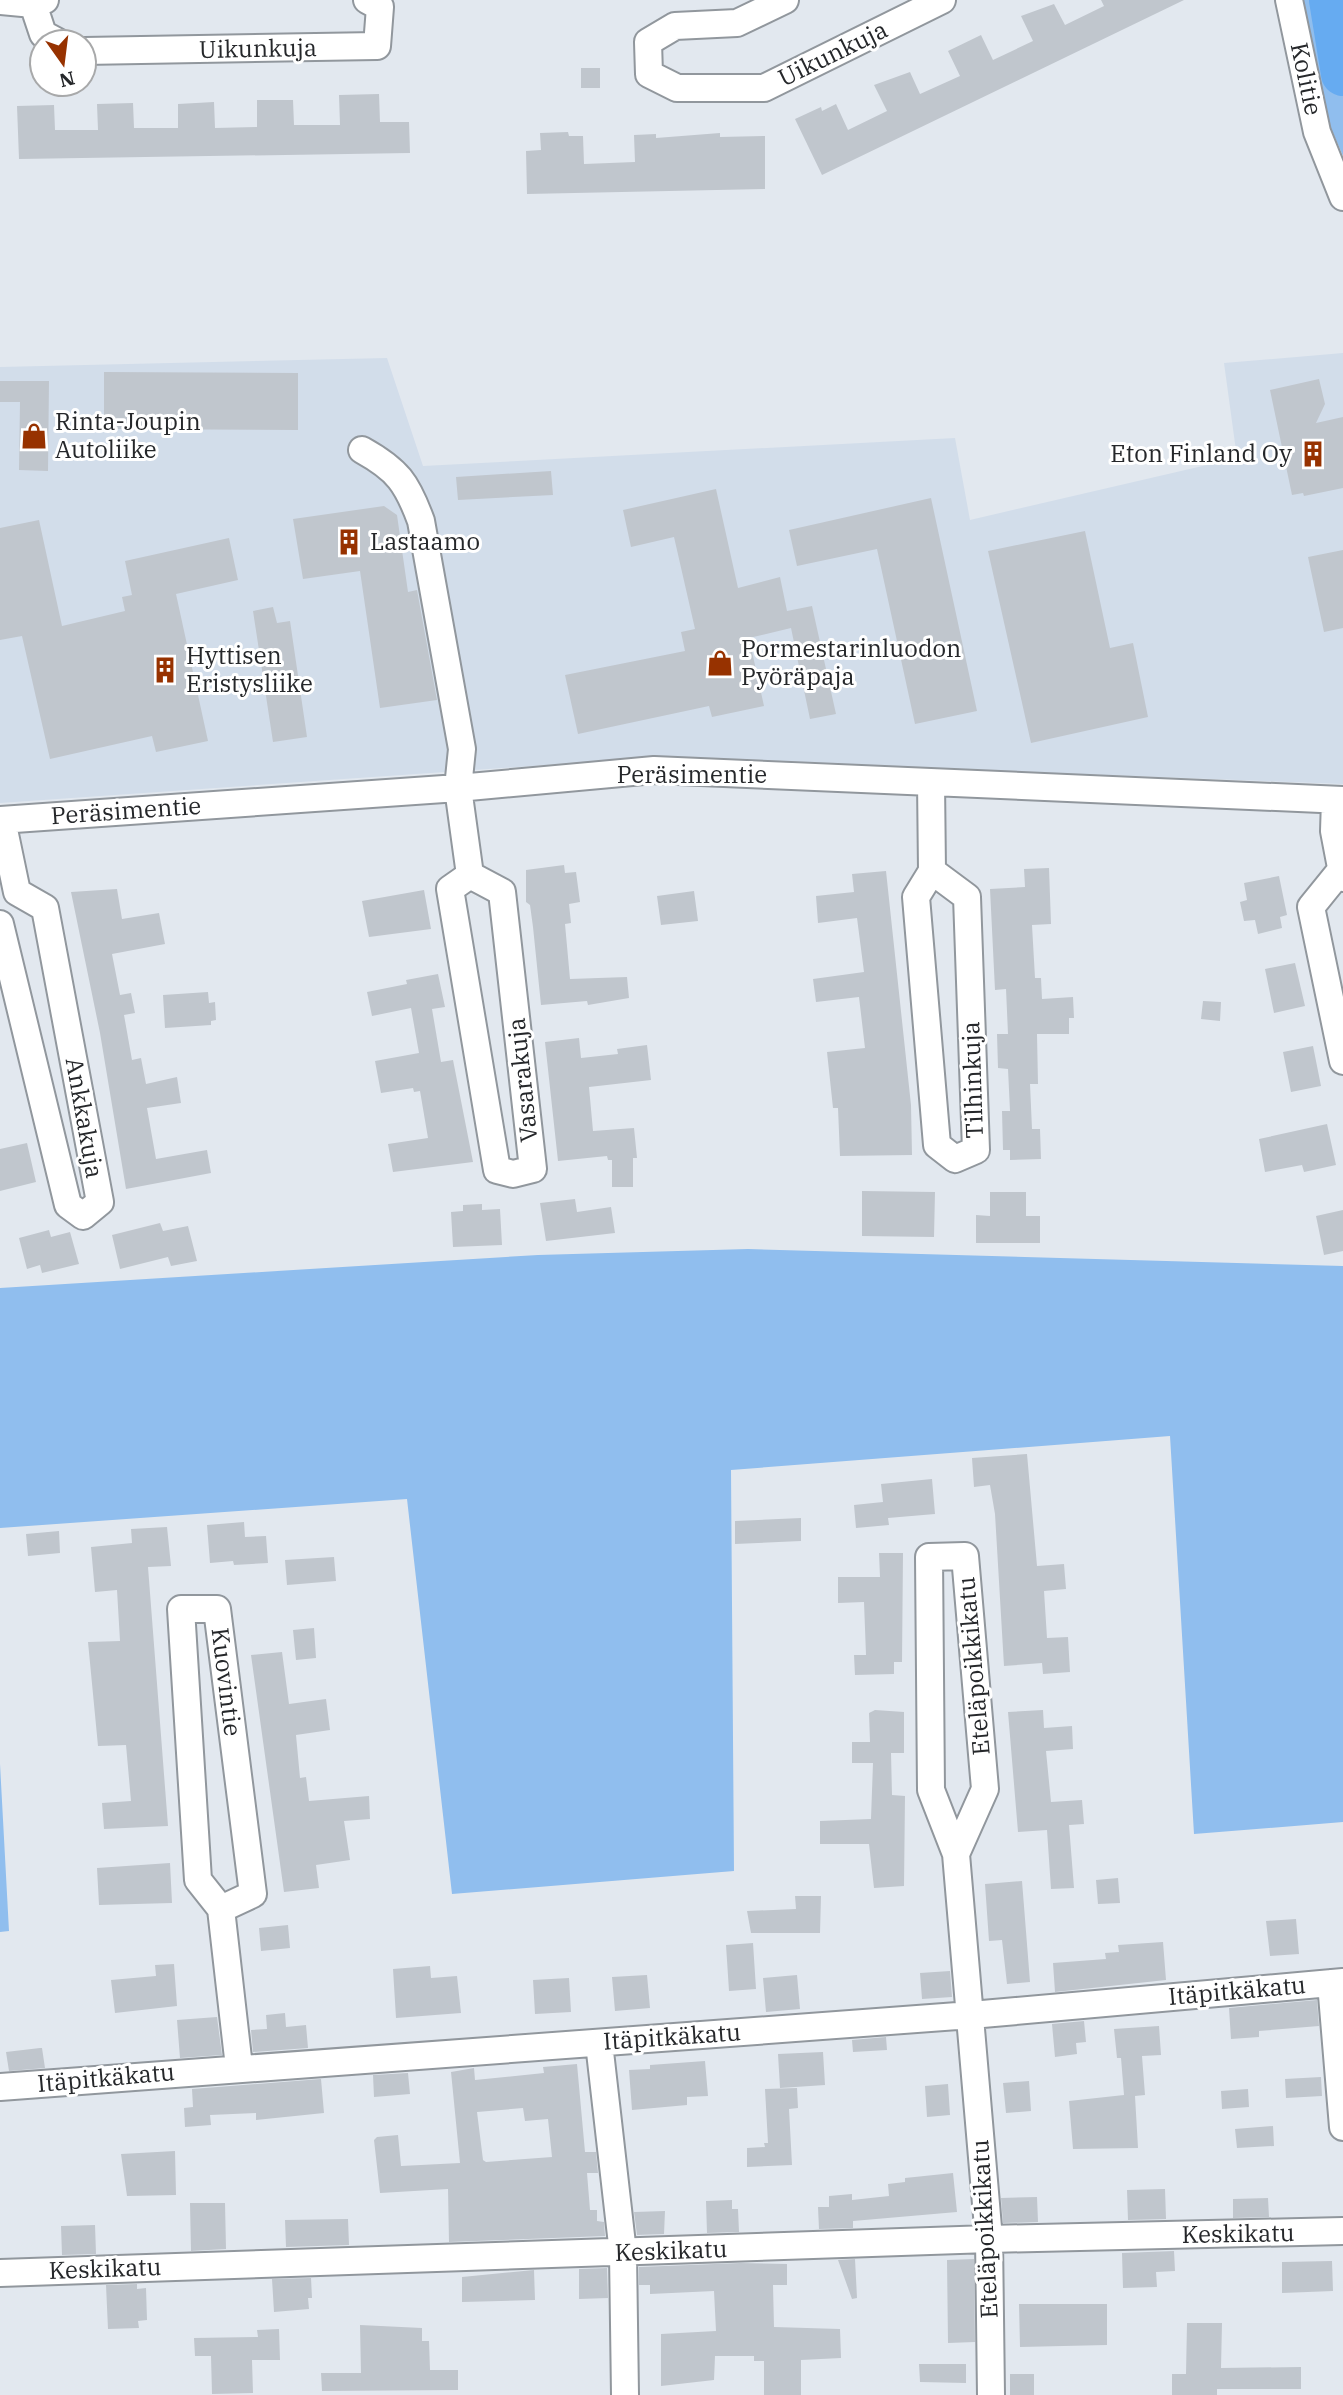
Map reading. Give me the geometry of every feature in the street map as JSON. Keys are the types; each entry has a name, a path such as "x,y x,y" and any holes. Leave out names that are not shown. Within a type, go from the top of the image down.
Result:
{"street":[{"name":"Uikunkuja","path":"98,51 377,46 380,7 367,0"},
{"name":"Uikunkuja","path":"785,0 737,23 675,26 648,42 649,74 677,88 764,88 942,0"},
{"name":"Kolitie","path":"1289,0 1318,132 1343,197"},
{"path":"0,1 39,2 42,28"},
{"path":"362,450 383,462 409,488 421,521 462,749 458,788 470,875"},
{"name":"Peräsimentie","path":"1,820 458,788 654,770 1339,800"},
{"path":"931,782 933,871"},
{"path":"1339,800 1335,831 1342,874 1311,907 1343,1061"},
{"name":"Ankkakuja","path":"0,924 68,1205 83,1216 100,1202 45,908 8,897 1,820"},
{"name":"Tilhinkuja","path":"933,871 967,897 976,1150 955,1158 937,1145 916,897 933,871"},
{"name":"Vasarakuja","path":"470,875 502,892 533,1169 513,1174 497,1170 450,889 470,875"},
{"name":"Eteläpoikkikatu","path":"956,1854 985,1789 965,1556 929,1557 930,1790 956,1854 989,2239 991,2395"},
{"name":"Kuovintie","path":"181,1609 217,1609 253,1894 221,1909 198,1880 181,1609"},
{"path":"221,1909 239,2067"},
{"path":"1337,1983 1343,2127"},
{"name":"Itäpitkäkatu","path":"0,2087 239,2067 971,2015 1337,1983"},
{"path":"599,2043 623,2253 625,2395"},
{"name":"Keskikatu","path":"0,2273 989,2239 1343,2231"}],"shaded area":[{"path":"1302,0 1343,0 1343,156 1330,126"},
{"path":"1343,353 1343,784 647,758 0,803 0,367 387,358 423,466 955,438 970,520 1237,458 1224,363"},
{"path":"748,1249 1343,1266 1343,1822 1194,1834 1170,1436 731,1470 734,1871 452,1894 407,1499 0,1528 0,1288 538,1255"},
{"path":"0,1764 9,1931 0,1932"}],"building":[{"path":"1101,0 1184,0 822,175 795,119 821,107 822,111 836,104 848,130 887,111 874,85 910,72 920,94 960,76 948,51 981,35 993,60 1033,41 1021,16 1054,4 1065,25 1104,6"},
{"path":"581,68 600,68 600,88 581,88"},
{"path":"379,94 380,122 409,122 410,153 19,159 17,106 54,105 55,130 98,130 97,104 133,103 134,128 178,128 178,104 214,102 215,128 257,127 257,100 293,100 294,125 340,125 339,95"},
{"path":"568,132 569,136 583,136 584,164 635,162 634,135 656,134 656,138 720,133 720,137 765,136 765,189 527,194 526,151 541,150 540,133"},
{"path":"104,372 298,373 298,430 104,429"},
{"name":"Eton Finland Oy","path":"1319,379 1325,404 1316,423 1343,417 1343,488 1304,496 1303,493 1292,495 1270,390"},
{"name":"Rinta-Joupin Autoliike","path":"0,381 49,381 48,471 19,470 20,402 0,402"},
{"path":"551,471 553,495 458,500 456,477"},
{"path":"716,489 738,588 780,577 787,611 812,606 836,714 810,719 791,628 749,638 764,706 712,717 709,706 578,734 565,675 685,651 681,632 695,629 674,537 631,547 623,510"},
{"path":"931,498 977,711 915,724 877,549 797,566 789,530"},
{"path":"384,506 397,515 408,592 417,590 437,700 380,708 360,571 303,579 293,519"},
{"path":"39,520 62,626 125,611 122,597 132,595 125,561 229,538 238,580 176,594 208,741 156,752 152,736 50,759 22,636 0,640 0,528"},
{"path":"1085,531 1110,648 1133,643 1148,717 1031,743 988,551"},
{"path":"1343,550 1343,628 1324,632 1308,557"},
{"path":"273,607 277,623 290,621 307,737 273,742 253,611"},
{"path":"564,865 565,873 576,872 580,902 569,904 571,923 565,924 570,979 627,977 629,998 588,1005 587,1001 541,1005 530,905 526,902 526,870"},
{"path":"1049,868 1051,924 1032,925 1035,978 1041,978 1042,999 1073,997 1074,1018 1069,1018 1069,1034 1037,1034 1038,1084 1030,1084 1032,1129 1040,1129 1041,1159 1010,1160 1010,1150 1003,1150 1002,1111 1010,1111 1008,1069 998,1068 997,1034 1008,1034 1006,989 995,990 990,889 1025,887 1024,869"},
{"path":"886,871 911,1105 912,1155 840,1156 838,1108 833,1108 827,1052 865,1048 859,997 816,1002 813,979 864,972 857,918 818,923 816,896 854,892 852,874"},
{"path":"1279,876 1287,915 1280,917 1282,928 1258,934 1255,920 1244,921 1240,902 1247,900 1244,883"},
{"path":"117,889 122,919 159,913 165,944 112,954 120,995 131,993 135,1013 124,1015 132,1060 141,1058 146,1084 177,1077 181,1103 147,1108 156,1159 207,1150 211,1173 126,1189 100,1033 71,892"},
{"path":"424,890 431,929 369,937 362,901"},
{"path":"694,891 698,921 661,925 657,896"},
{"path":"1295,963 1305,1006 1274,1013 1265,969"},
{"path":"438,974 445,1007 432,1009 441,1062 453,1060 473,1162 393,1172 388,1144 428,1138 420,1091 414,1092 413,1088 381,1093 375,1061 419,1053 411,1008 372,1016 367,992"},
{"path":"208,992 209,1003 215,1002 216,1020 211,1021 211,1025 165,1028 163,995"},
{"path":"1203,1001 1221,1002 1220,1021 1201,1019"},
{"path":"579,1038 581,1058 618,1054 617,1049 647,1045 651,1080 589,1087 593,1131 634,1128 637,1158 633,1158 633,1187 612,1187 612,1160 608,1160 607,1156 558,1161 545,1042"},
{"path":"1313,1046 1321,1086 1291,1092 1283,1052"},
{"path":"1327,1124 1336,1165 1304,1172 1302,1165 1265,1172 1259,1139"},
{"path":"27,1143 36,1182 0,1191 0,1149"},
{"path":"862,1191 935,1192 934,1237 862,1236"},
{"path":"990,1192 1026,1192 1026,1216 1040,1216 1040,1243 976,1243 976,1215 990,1216"},
{"path":"575,1199 577,1212 611,1207 615,1233 546,1241 540,1203"},
{"path":"482,1204 482,1210 500,1209 502,1245 453,1247 451,1212 463,1211 463,1205"},
{"path":"1343,1210 1343,1251 1324,1255 1316,1216"},
{"path":"160,1223 163,1231 188,1226 197,1261 171,1266 168,1257 120,1269 112,1235"},
{"path":"49,1230 51,1237 70,1232 79,1264 42,1273 40,1265 27,1269 19,1238"},
{"path":"1027,1454 1037,1566 1064,1564 1066,1589 1044,1591 1047,1638 1068,1637 1070,1672 1043,1674 1042,1663 1004,1666 995,1514 990,1485 974,1487 972,1458"},
{"path":"932,1479 935,1514 888,1518 889,1525 856,1528 854,1505 883,1502 881,1484"},
{"path":"801,1518 801,1541 735,1544 735,1521"},
{"path":"244,1522 245,1537 266,1536 268,1563 210,1563 207,1525"},
{"path":"167,1527 171,1566 148,1567 168,1826 104,1829 102,1803 131,1801 126,1745 98,1746 88,1642 120,1641 117,1590 95,1592 91,1547 132,1543 131,1529"},
{"path":"59,1531 60,1553 28,1556 26,1534"},
{"path":"879,1553 903,1553 902,1662 894,1662 894,1674 855,1675 854,1655 866,1655 864,1602 838,1603 838,1577 880,1577"},
{"path":"334,1557 336,1581 287,1585 285,1560"},
{"path":"314,1628 316,1658 296,1660 293,1630"},
{"path":"282,1652 289,1704 326,1699 330,1730 296,1735 300,1778 306,1777 309,1801 369,1796 370,1819 344,1821 350,1860 316,1865 319,1888 284,1892 251,1655"},
{"path":"875,1710 904,1712 904,1753 891,1753 892,1795 905,1796 904,1886 874,1888 869,1844 820,1844 820,1821 871,1819 873,1763 852,1763 852,1742 870,1742 869,1713"},
{"path":"1043,1710 1044,1728 1072,1726 1073,1749 1046,1751 1051,1802 1082,1800 1084,1824 1069,1825 1074,1888 1051,1889 1047,1830 1018,1832 1008,1712"},
{"path":"170,1863 172,1903 99,1905 97,1868"},
{"path":"1118,1878 1120,1903 1098,1904 1096,1880"},
{"path":"1022,1881 1030,1982 1007,1984 1002,1940 989,1941 985,1884"},
{"path":"795,1896 821,1896 820,1933 751,1933 747,1911 796,1909"},
{"path":"1296,1919 1299,1954 1270,1956 1266,1921"},
{"path":"288,1925 290,1948 261,1951 259,1928"},
{"path":"1163,1942 1166,1980 1055,1992 1053,1963 1106,1959 1105,1953 1119,1952 1118,1945"},
{"path":"753,1943 756,1989 729,1991 726,1945"},
{"path":"174,1964 177,2006 115,2013 111,1980 156,1976 155,1965"},
{"path":"430,1966 431,1978 457,1976 461,2013 396,2018 393,1969"},
{"path":"950,1971 952,1997 922,1999 920,1973"},
{"path":"647,1975 650,2008 615,2011 612,1977"},
{"path":"797,1975 800,2009 766,2012 763,1978"},
{"path":"569,1978 571,2012 535,2014 533,1980"},
{"path":"1317,2000 1319,2026 1259,2031 1259,2037 1231,2039 1229,2008"},
{"path":"285,2013 286,2027 306,2025 308,2048 253,2052 251,2030 267,2029 266,2015"},
{"path":"217,2017 222,2055 180,2058 177,2020"},
{"path":"1084,2021 1086,2042 1076,2043 1077,2054 1055,2057 1052,2024"},
{"path":"1159,2026 1161,2055 1142,2056 1145,2095 1135,2096 1138,2148 1073,2149 1069,2101 1124,2095 1121,2058 1117,2058 1114,2029"},
{"path":"886,2037 887,2050 853,2052 852,2040"},
{"path":"42,2048 45,2068 9,2071 6,2052"},
{"path":"823,2052 825,2085 780,2088 778,2054"},
{"path":"705,2061 708,2096 687,2097 687,2105 632,2110 629,2070 650,2069 650,2065"},
{"path":"577,2064 585,2152 596,2152 598,2173 587,2173 590,2210 597,2210 597,2221 604,2222 605,2236 449,2242 448,2189 380,2193 374,2140 377,2137 398,2135 401,2166 460,2163 451,2072 474,2068 475,2080 544,2073 543,2067","holes":["523,2108 525,2121 548,2119 552,2157 486,2162 483,2160 477,2112"]},
{"path":"408,2073 410,2094 374,2097 373,2075"},
{"path":"1321,2077 1322,2096 1286,2098 1285,2079"},
{"path":"321,2079 324,2113 256,2120 256,2113 210,2115 211,2125 185,2127 184,2108 193,2107 192,2089"},
{"path":"1029,2081 1031,2111 1006,2113 1003,2083"},
{"path":"948,2084 950,2115 927,2117 925,2086"},
{"path":"797,2088 798,2108 789,2109 792,2165 747,2167 747,2148 765,2147 764,2143 768,2143 765,2089"},
{"path":"1248,2089 1249,2107 1222,2109 1221,2091"},
{"path":"1273,2126 1274,2146 1237,2148 1235,2129"},
{"path":"175,2151 176,2195 127,2196 121,2154"},
{"path":"953,2173 957,2212 853,2221 853,2228 819,2229 818,2207 829,2207 829,2196 852,2194 852,2200 889,2196 888,2184 905,2182 905,2178"},
{"path":"1165,2189 1166,2219 1128,2220 1127,2190"},
{"path":"1037,2197 1038,2222 1003,2223 1001,2198"},
{"path":"1268,2198 1269,2217 1233,2218 1233,2199"},
{"path":"732,2200 732,2209 738,2209 739,2232 707,2233 706,2201"},
{"path":"190,2203 225,2203 226,2249 191,2251"},
{"path":"665,2211 664,2234 637,2235 634,2212"},
{"path":"348,2219 349,2245 286,2247 285,2220"},
{"path":"95,2225 96,2254 62,2255 61,2226"},
{"path":"1174,2251 1175,2271 1156,2272 1157,2287 1123,2288 1122,2253"},
{"path":"855,2259 857,2298 852,2299 838,2260"},
{"path":"974,2259 975,2342 948,2343 947,2260"},
{"path":"1332,2261 1333,2291 1282,2293 1282,2262"},
{"path":"787,2264 787,2285 773,2285 774,2327 840,2329 841,2358 801,2360 801,2395 764,2395 764,2361 754,2361 754,2356 715,2356 714,2380 661,2386 661,2334 716,2331 714,2291 650,2294 650,2285 639,2285 639,2267"},
{"path":"607,2268 608,2298 579,2299 579,2269"},
{"path":"534,2270 535,2300 462,2302 462,2277"},
{"path":"311,2278 312,2298 308,2298 309,2309 274,2312 272,2279"},
{"path":"137,2284 137,2289 146,2288 147,2320 138,2321 139,2328 108,2329 106,2285"},
{"path":"1019,2304 1107,2304 1107,2345 1020,2347"},
{"path":"1187,2323 1222,2323 1221,2368 1301,2367 1301,2389 1217,2389 1217,2395 1172,2395 1172,2374 1186,2374"},
{"path":"360,2325 422,2328 422,2341 429,2341 430,2370 458,2370 458,2390 322,2391 321,2373 361,2373"},
{"path":"279,2329 280,2360 252,2360 253,2393 212,2394 211,2356 195,2356 194,2338 258,2337 257,2330"},
{"path":"919,2364 966,2364 966,2383 920,2382"},
{"path":"1010,2374 1034,2374 1034,2395 1010,2395"}],"waterway":[{"path":"1331,0 1343,74"}],"place":[{"name":"Rinta-Joupin Autoliike","path":"34,436"},
{"name":"Eton Finland Oy","path":"1313,454"},
{"name":"Lastaamo","path":"349,542"},
{"name":"Pormestarinluodon Pyöräpaja","path":"720,663"},
{"name":"Hyttisen Eristysliike","path":"165,670"}]}
